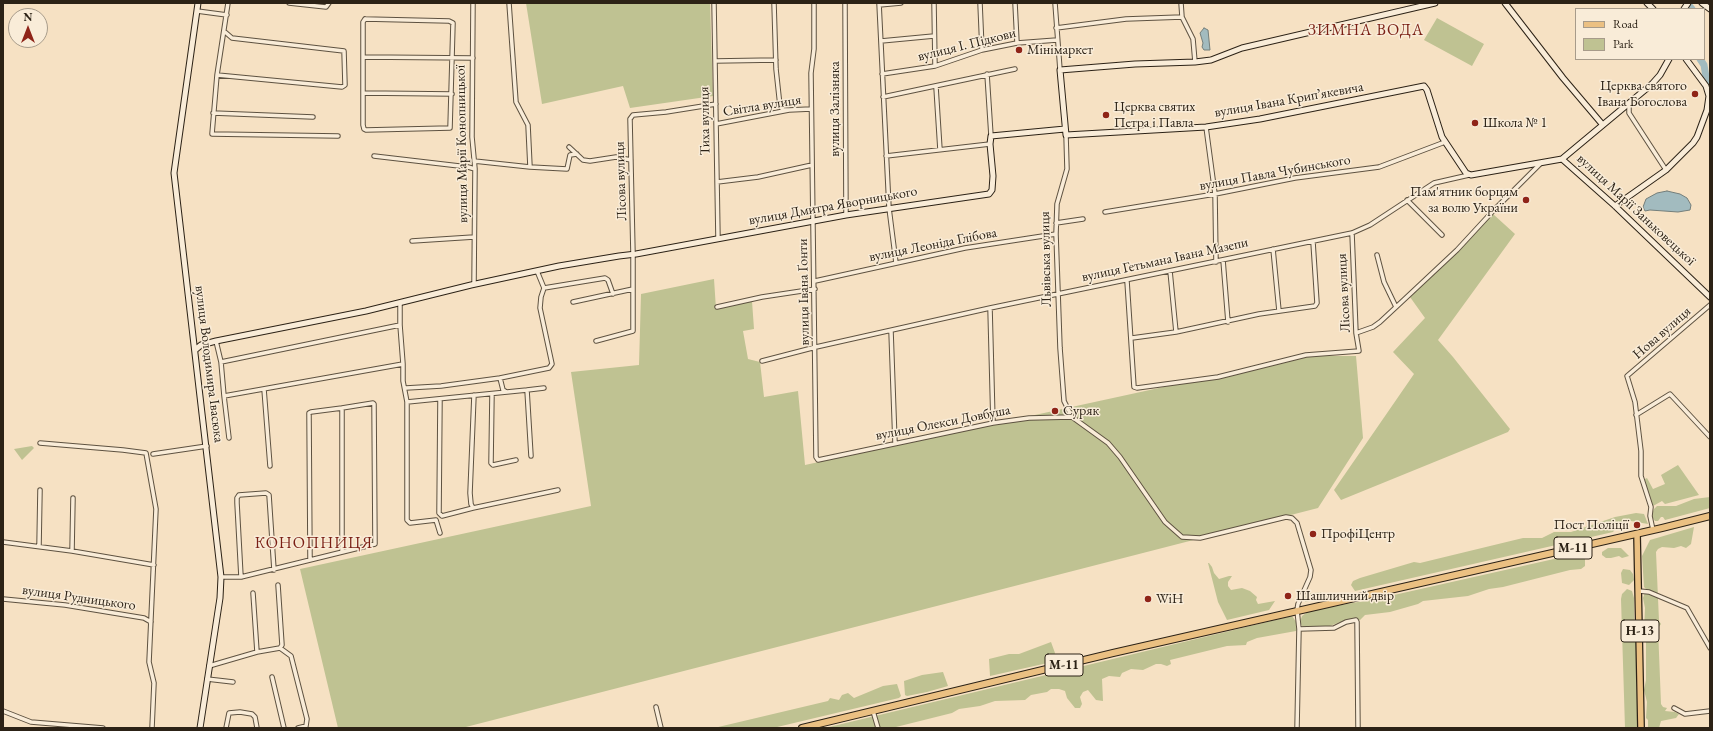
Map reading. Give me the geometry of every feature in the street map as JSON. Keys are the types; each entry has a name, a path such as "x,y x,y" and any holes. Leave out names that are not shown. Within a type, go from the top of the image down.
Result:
{"highway":[{"name":"М-11","path":"802,728 1297,610 1637,534 1710,516"}],"main road":[{"name":"Н-13","path":"1637,534 1642,728"}],"street":[{"name":"вулиця Володимира Івасюка","path":"198,3 174,173 207,446 221,577 220,598 200,728"},
{"path":"228,3 211,132 213,134 338,136"},
{"path":"289,3 326,7 329,3"},
{"name":"вулиця Марії Конопницької","path":"473,3 472,137 475,170 474,284"},
{"path":"508,3 516,102 528,125 530,167"},
{"name":"Тиха вулиця","path":"714,3 718,238"},
{"path":"774,3 776,60 780,106 783,110 788,110"},
{"name":"вулиця Івана Ґонти","path":"814,3 814,49 811,64 811,109 816,347 816,457 818,460"},
{"name":"вулиця Залізняка","path":"845,3 846,215"},
{"path":"896,263 889,208 879,4 901,3"},
{"path":"934,3 935,66"},
{"path":"980,3 982,50"},
{"path":"1015,3 1017,43"},
{"name":"Львівська вулиця","path":"1055,3 1066,135 1067,169 1057,204 1056,223 1062,392 1064,401 1072,417"},
{"path":"1181,3 1182,17 1194,39 1196,62"},
{"path":"1060,70 1211,60 1242,48 1435,3"},
{"path":"1505,3 1563,78 1602,124"},
{"path":"1704,4 1710,9"},
{"path":"197,11 226,15"},
{"path":"1056,28 1126,19 1182,17"},
{"path":"365,19 453,23 452,127 449,129 366,130 363,124 363,57 363,22 365,19"},
{"path":"218,75 342,87 345,84 344,51 232,38 224,32"},
{"path":"881,41 934,36"},
{"name":"вулиця І. Підкови","path":"882,74 935,66 982,50 1017,43 1057,40"},
{"path":"363,57 473,58"},
{"path":"715,61 776,60"},
{"path":"1562,158 1630,102 1660,75 1668,60"},
{"path":"1615,206 1666,170 1693,144 1709,112 1708,90 1687,60"},
{"path":"883,97 936,87 1015,68"},
{"path":"886,156 990,144 991,136 987,74"},
{"name":"вулиця Івана Крипʼякевича","path":"1066,135 1206,127 1260,119 1424,86 1427,90 1439,131 1445,142"},
{"path":"936,87 940,150"},
{"path":"363,93 452,94"},
{"path":"1630,102 1630,113 1666,170"},
{"name":"Лісова вулиця","path":"596,341 633,331 630,119 633,115 666,112 716,104"},
{"name":"Світла вулиця","path":"716,124 788,110 811,109"},
{"path":"213,113 313,117"},
{"path":"1206,127 1215,194 1216,262"},
{"path":"991,136 1065,129"},
{"path":"1445,142 1463,170 1471,175"},
{"name":"вулиця Павла Чубинського","path":"1105,212 1215,194 1296,178 1379,167 1445,142"},
{"name":"вулиця Дмитра Яворницького","path":"195,350 201,345 216,341 324,320 400,303 474,284 537,271 846,215 989,194 992,190 993,176 990,144"},
{"path":"569,147 583,160 590,161 616,157 631,160"},
{"path":"474,161 567,169 570,155 577,154"},
{"path":"374,156 468,167 475,170"},
{"name":"вулиця Гетьмана Івана Мазепи","path":"762,361 816,347 990,308 1127,281 1352,233 1370,225 1434,183 1562,158"},
{"name":"вулиця Марії Заньковецької","path":"1562,158 1615,206 1710,297"},
{"path":"1356,333 1373,327 1380,322 1457,250 1493,211 1542,162"},
{"path":"717,182 758,177 812,165"},
{"path":"1407,200 1442,236"},
{"path":"1056,223 1083,219"},
{"name":"Лісова вулиця","path":"1132,338 1134,387 1137,388 1218,378 1306,355 1359,351 1356,333 1352,233"},
{"name":"вулиця Леоніда Глібова","path":"815,280 966,248 1056,234"},
{"path":"412,241 474,237"},
{"path":"1127,281 1132,338 1176,332 1279,311 1312,307 1316,304 1313,242"},
{"path":"1273,249 1279,311"},
{"path":"1377,255 1384,282 1396,307"},
{"path":"1223,260 1228,322"},
{"path":"406,388 441,386 500,378 549,368 551,366 540,308 544,288 537,271"},
{"path":"1170,271 1176,332"},
{"path":"544,288 605,278 608,280 613,294"},
{"path":"573,302 633,289"},
{"path":"718,307 762,297 815,289"},
{"path":"400,303 403,381 406,388 407,402 407,520 410,523 436,520 440,533"},
{"name":"Нова вулиця","path":"1636,414 1635,402 1627,376 1710,305"},
{"path":"990,308 993,423"},
{"path":"221,362 400,325"},
{"path":"891,331 895,443"},
{"path":"216,341 221,362 229,438"},
{"path":"224,396 403,364"},
{"path":"500,378 503,390 505,392"},
{"path":"407,402 544,388"},
{"path":"264,389 270,466"},
{"path":"527,390 531,456"},
{"path":"492,394 491,463 493,465 516,460"},
{"path":"1653,530 1650,516 1651,507 1641,476 1641,451 1636,414 1670,394 1710,437"},
{"path":"473,508 470,493 474,395"},
{"path":"440,399 439,513 442,516 558,490"},
{"path":"221,577 242,577 274,570 342,551 374,545 376,542 374,404 309,413 310,559"},
{"path":"342,408 342,551"},
{"path":"1072,417 1112,448 1120,457 1165,522 1182,538 1200,538 1286,517 1292,518 1297,523 1311,570 1310,577 1298,604 1297,610 1299,629 1297,728"},
{"name":"вулиця Олекси Довбуша","path":"818,460 993,423 1029,418 1072,417"},
{"path":"40,443 123,450 146,454 156,509 149,662 154,683 152,728"},
{"path":"153,454 207,446"},
{"path":"39,546 40,490"},
{"path":"242,577 237,503 237,498 239,495 266,493 269,495 274,570"},
{"path":"72,551 73,498"},
{"path":"3,542 135,560 154,565"},
{"path":"278,585 282,645 280,648"},
{"path":"1639,591 1649,592 1687,608 1710,648"},
{"path":"253,593 256,652"},
{"name":"вулиця Рудницького","path":"3,599 65,605 144,618 151,622"},
{"path":"1299,629 1334,628 1346,622 1356,620 1358,728"},
{"path":"209,666 256,652 280,648 291,656 307,719 306,726 298,728"},
{"path":"272,677 284,728"},
{"path":"207,678 233,682"},
{"path":"656,707 661,728"},
{"path":"1674,708 1685,714 1710,711"},
{"path":"3,711 30,722 58,726 103,728"},
{"path":"873,711 878,728"},
{"path":"226,728 229,713 240,712 252,714 257,728"}],"green space":[{"path":"526,3 710,3 713,96 630,108 623,86 542,104"},
{"path":"1437,18 1484,44 1472,66 1424,40"},
{"path":"1493,214 1515,234 1438,340 1510,429 1508,432 1341,500 1334,490 1414,374 1393,352 1425,318 1410,297"},
{"path":"714,279 716,309 752,301 754,329 743,331 748,359 760,362 764,397 798,391 805,465 1306,356 1356,356 1363,438 1318,508 462,728 338,728 300,569 591,506 571,372 639,365 641,294"},
{"path":"32,446 34,448 22,460 14,449"},
{"path":"1678,465 1699,495 1665,504 1662,501 1653,506 1643,480 1647,478 1653,489 1665,484 1661,475"},
{"path":"1710,497 1710,508 1665,520 1661,517 1658,521 1655,521 1651,516 1657,506 1676,506 1694,499"},
{"path":"1636,513 1644,514 1648,524 1626,521 1620,523 1613,532 1355,591 1351,585 1353,581 1360,578 1414,562 1420,563 1523,538 1542,538 1554,532 1571,532 1615,517"},
{"path":"1694,527 1691,544 1686,548 1681,546 1674,548 1662,547 1656,552 1659,621 1661,624 1658,628 1661,704 1663,707 1667,708 1665,711 1679,714 1676,718 1661,721 1659,728 1648,728 1648,720 1646,718 1647,702 1644,690 1646,680 1646,641 1644,631 1645,608 1643,598 1646,589 1644,587 1642,556 1650,540"},
{"path":"1608,548 1621,548 1629,556 1622,558 1619,556 1606,558 1602,555 1602,552"},
{"path":"1585,552 1585,566 1581,569 1570,570 1503,587 1489,589 1468,596 1423,601 1418,604 1390,612 1365,615 1360,620 1340,622 1325,628 1304,630 1300,622 1302,616 1309,611 1385,597"},
{"path":"1208,563 1219,579 1232,576 1228,582 1228,586 1231,590 1242,588 1250,591 1257,597 1256,600 1258,604 1275,601 1269,610 1227,620 1218,602"},
{"path":"1623,569 1630,570 1633,574 1634,580 1629,585 1622,583 1621,573"},
{"path":"1627,589 1632,591 1634,598 1634,629 1638,658 1636,663 1638,728 1625,728 1621,599 1622,594"},
{"path":"1320,592 1328,597 1305,602 1306,595 1311,593 1312,595 1315,595 1315,593"},
{"path":"1292,616 1297,623 1298,628 1296,631 1257,638 1247,642 1246,645 1227,646 1170,660 1171,664 1167,666 1156,664 1143,670 1131,669 1122,673 1120,677 1109,676 1102,679 1103,701 1096,700 1088,690 1083,692 1080,697 1082,704 1080,708 1075,708 1067,698 1065,691 1051,689 1047,692 1031,695 1025,700 995,701 980,706 959,709 952,713 892,728 825,728"},
{"path":"1051,642 1055,653 1052,662 990,676 989,659 1009,654 1019,654"},
{"path":"943,672 948,686 927,692 907,696 905,695 904,681 922,675"},
{"path":"897,684 901,696 899,698 773,728 714,728 828,701 830,698 839,700 842,695 848,693 854,698 883,686"}],"water":[{"path":"1204,28 1208,30 1210,50 1204,50 1202,47 1203,43 1200,33"},
{"path":"1667,191 1680,194 1687,198 1691,205 1690,210 1678,212 1645,211 1643,207 1646,199 1657,193"}],"waterway":[{"name":"ЗИМНА ВОДА","path":"1687,3 1691,8"},
{"name":"ЗИМНА ВОДА","path":"1701,60 1704,65 1706,77 1710,82"}],"place":[{"name":"Мінімаркет","path":"1019,50"},
{"name":"Церква святого Івана Богослова","path":"1695,94"},
{"name":"Церква святих Петра і Павла","path":"1106,115"},
{"name":"Школа № 1","path":"1475,123"},
{"name":"Пам'ятник борцям за волю України","path":"1526,200"},
{"name":"Суряк","path":"1055,411"},
{"name":"Пост Поліції","path":"1637,525"},
{"name":"ПрофіЦентр","path":"1313,534"},
{"name":"Шашличний двір","path":"1288,596"},
{"name":"WiH","path":"1148,599"}],"district":[{"name":"ЗИМНА ВОДА","path":"1366,31"},
{"name":"КОНОПНИЦЯ","path":"314,544"}]}
